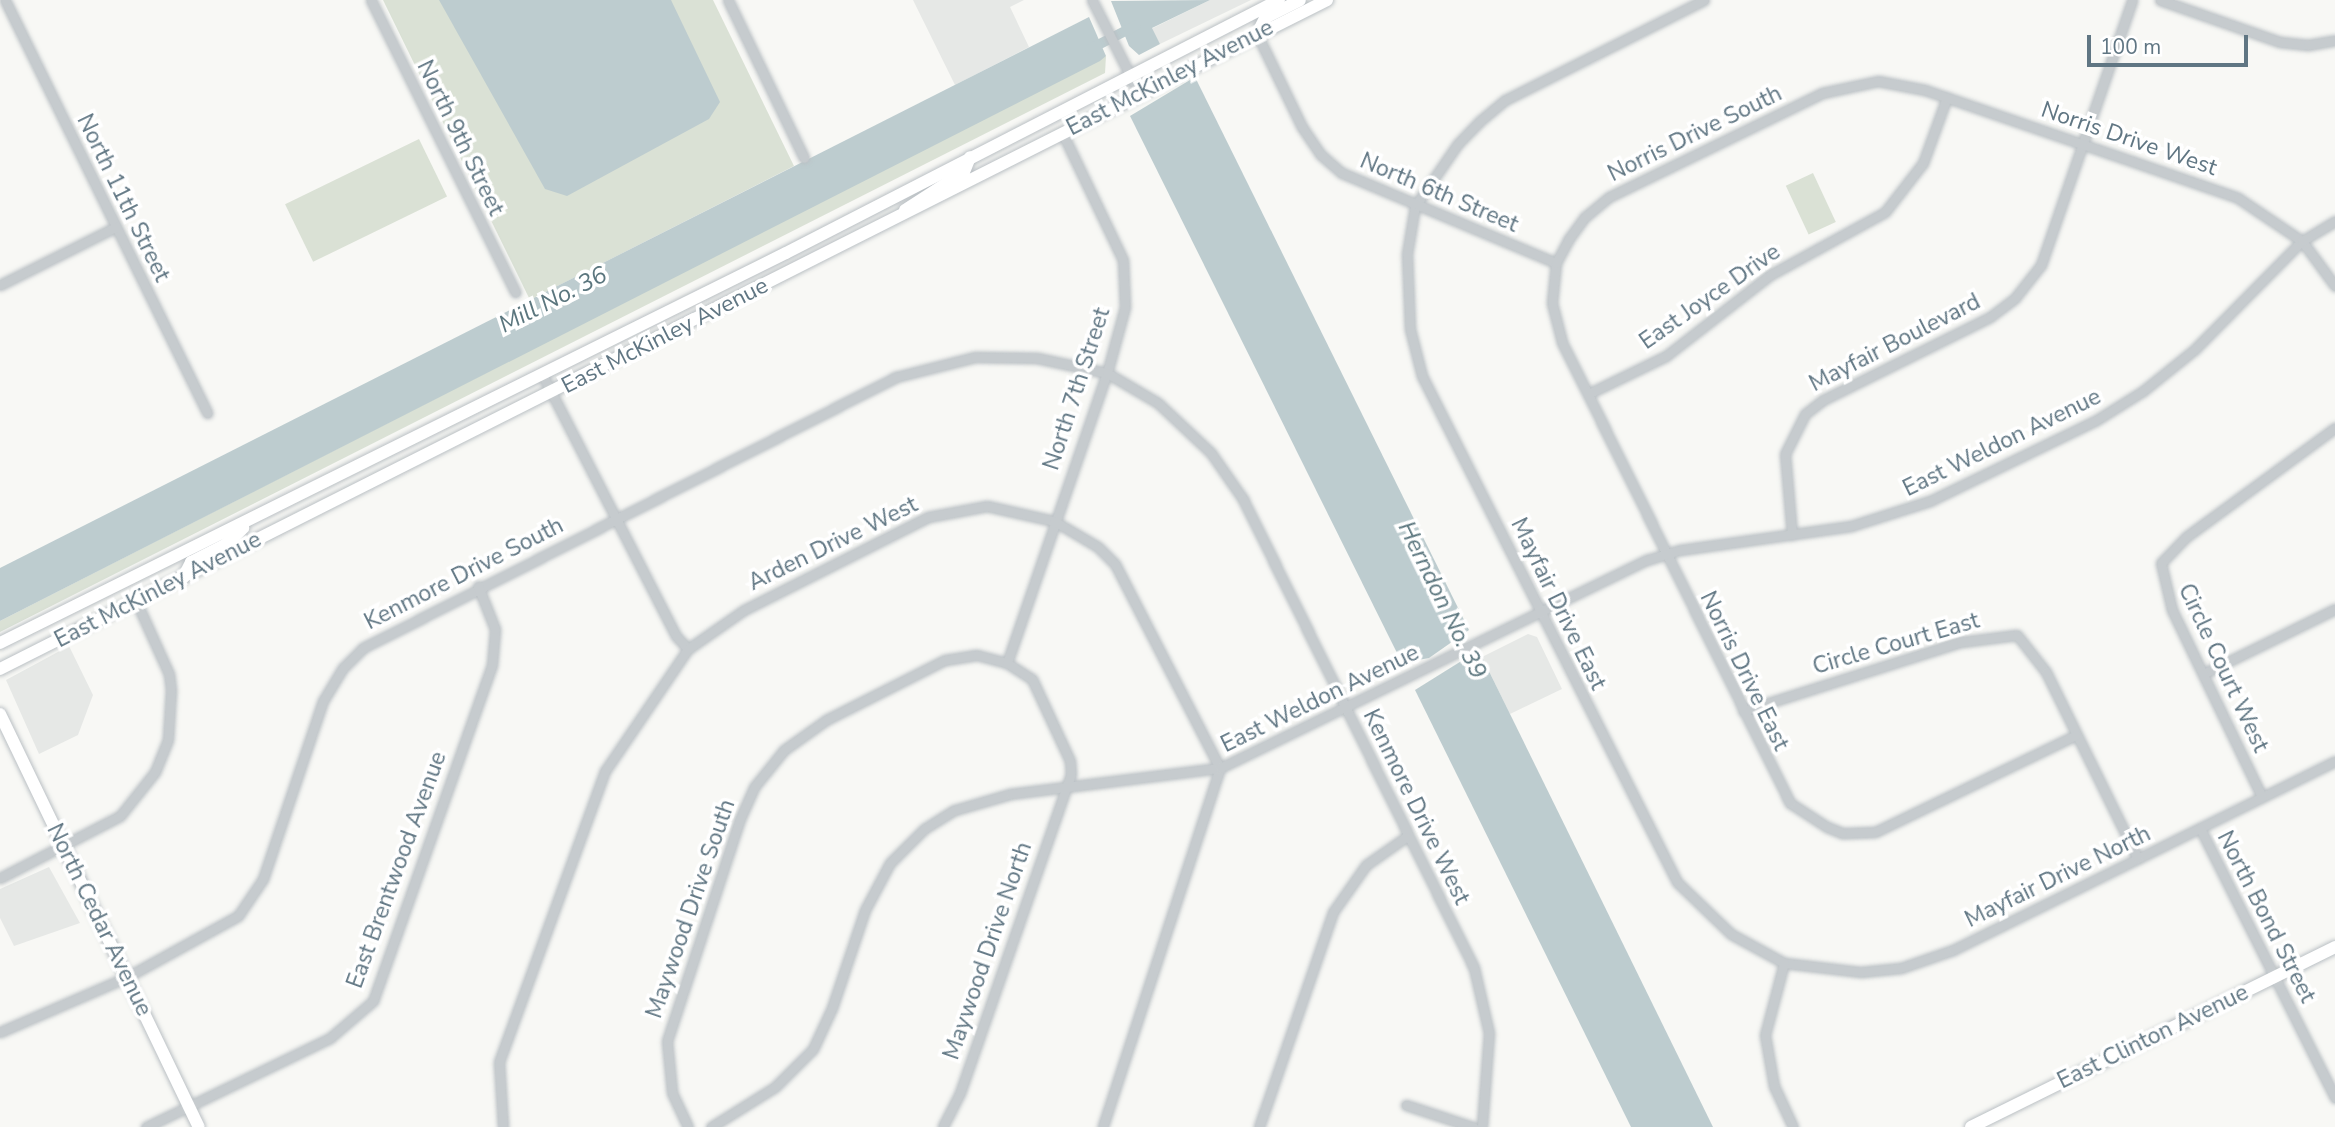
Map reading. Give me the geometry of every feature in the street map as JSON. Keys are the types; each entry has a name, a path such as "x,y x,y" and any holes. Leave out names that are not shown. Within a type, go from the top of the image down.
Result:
{"main road":[{"name":"East McKinley Avenue","path":"0,643 542,374 1128,74 1279,0"},
{"path":"1257,34 1265,18 1300,0"},
{"name":"East McKinley Avenue","path":"0,668 891,222 1062,132 1327,0"},
{"path":"891,222 919,197 964,172 970,157"},
{"path":"183,578 191,562 225,545 257,517"},
{"name":"North Cedar Avenue","path":"0,714 199,1127"},
{"name":"East Clinton Avenue","path":"1971,1127 2335,947"}],"street":[{"name":"North 11th Street","path":"5,0 207,413"},
{"name":"North 9th Street","path":"371,0 515,292"},
{"path":"728,0 804,158"},
{"path":"1092,0 1139,93"},
{"path":"1415,206 1457,145 1505,100 1704,0"},
{"name":"Mayfair Boulevard","path":"1792,535 1785,454 1799,421 1823,400 1977,324 2015,298 2047,254 2133,0"},
{"path":"2160,0 2280,42 2308,45 2335,40"},
{"name":"North 6th Street","path":"1257,34 1320,154 1342,173 1415,206 1556,263"},
{"name":"Norris Drive West","path":"1878,81 1947,97 2238,198 2302,241 2335,286"},
{"name":"Norris Drive South","path":"1556,263 1576,228 1609,197 1822,93 1878,81"},
{"name":"East Joyce Drive","path":"1588,394 1666,356 1770,275 1885,212 1923,163 1947,97"},
{"name":"North 7th Street","path":"1007,663 1107,373 1125,307 1123,260 1062,132"},
{"name":"Mayfair Drive East","path":"1415,206 1407,288 1410,329 1422,376 1677,882 1731,934 1784,963"},
{"name":"East Weldon Avenue","path":"711,1127 775,1087 813,1049 832,1008 876,887 903,847 924,829 981,800 1220,768 1665,554 1792,535 1903,512 2095,421 2187,356 2302,241 2335,221"},
{"path":"0,285 116,227"},
{"name":"Norris Drive East","path":"1556,263 1552,303 1556,324 1665,554 1790,803 1827,828 1859,834 1898,824 2076,735"},
{"name":"Kenmore Drive South","path":"0,1032 127,977 214,933 238,916 253,897 323,701 343,668 390,630 896,377 936,365 1016,356 1107,373"},
{"name":"Kenmore Drive West","path":"1107,373 1186,425 1228,474 1346,708 1406,837 1474,968 1489,1033 1482,1127"},
{"path":"542,374 676,636 688,649"},
{"name":"Circle Court West","path":"2262,797 2166,594 2161,563 2186,537 2335,428"},
{"name":"Arden Drive West","path":"503,1127 499,1062 605,771 688,649 744,610 928,517 987,506 1054,521 1098,547 1128,584 1220,768"},
{"name":"East Brentwood Avenue","path":"146,1127 330,1038 373,1000 492,665 495,629 478,586"},
{"path":"0,878 104,827 135,803 155,772 169,739 172,708 169,674 135,601"},
{"path":"2203,674 2335,609"},
{"name":"Circle Court East","path":"1743,711 1961,642 2017,635 2046,672 2138,859"},
{"name":"Maywood Drive South","path":"688,1127 672,1092 667,1041 740,819 755,786 805,733 945,660 977,655 1007,663"},
{"path":"1007,663 1032,679 1070,761 1067,787"},
{"name":"Mayfair Drive North","path":"1784,963 1861,972 1915,964 1953,950 2335,761"},
{"path":"1103,1127 1220,768"},
{"name":"Maywood Drive North","path":"943,1127 960,1093 1057,805 1067,787"},
{"name":"North Bond Street","path":"2200,828 2335,1098"},
{"path":"1259,1127 1332,912 1366,865 1406,837"},
{"path":"1784,963 1765,1035 1774,1086 1793,1127"},
{"path":"1406,1105 1473,1127"}],"shaded area":[{"path":"383,0 713,0 794,166 530,300"},
{"path":"913,0 1024,0 1010,7 1029,47 955,85"},
{"path":"1210,0 1251,0 1160,44 1151,29"},
{"path":"1106,56 1105,73 0,632 0,621"},
{"path":"419,139 447,197 313,262 285,204"},
{"path":"1813,173 1836,222 1809,235 1786,186"},
{"path":"1528,634 1537,637 1562,689 1510,714 1482,657"},
{"path":"69,646 93,695 78,735 39,754 6,680"},
{"path":"49,867 80,923 14,946 0,918 0,889"}],"water":[{"path":"439,0 671,0 720,102 709,119 567,196 545,189"},
{"path":"1210,0 1152,28 1160,44 1139,55 1129,46 1111,1"},
{"path":"1089,17 1106,56 1100,61 0,621 0,568"},
{"name":"Herndon No. 39","path":"1195,77 1469,630 1429,658 1402,663 1130,116"},
{"path":"1482,657 1713,1127 1631,1127 1415,690 1463,660"}],"waterway":[{"name":"Mill No. 36","path":"1090,49 1135,26"}]}
